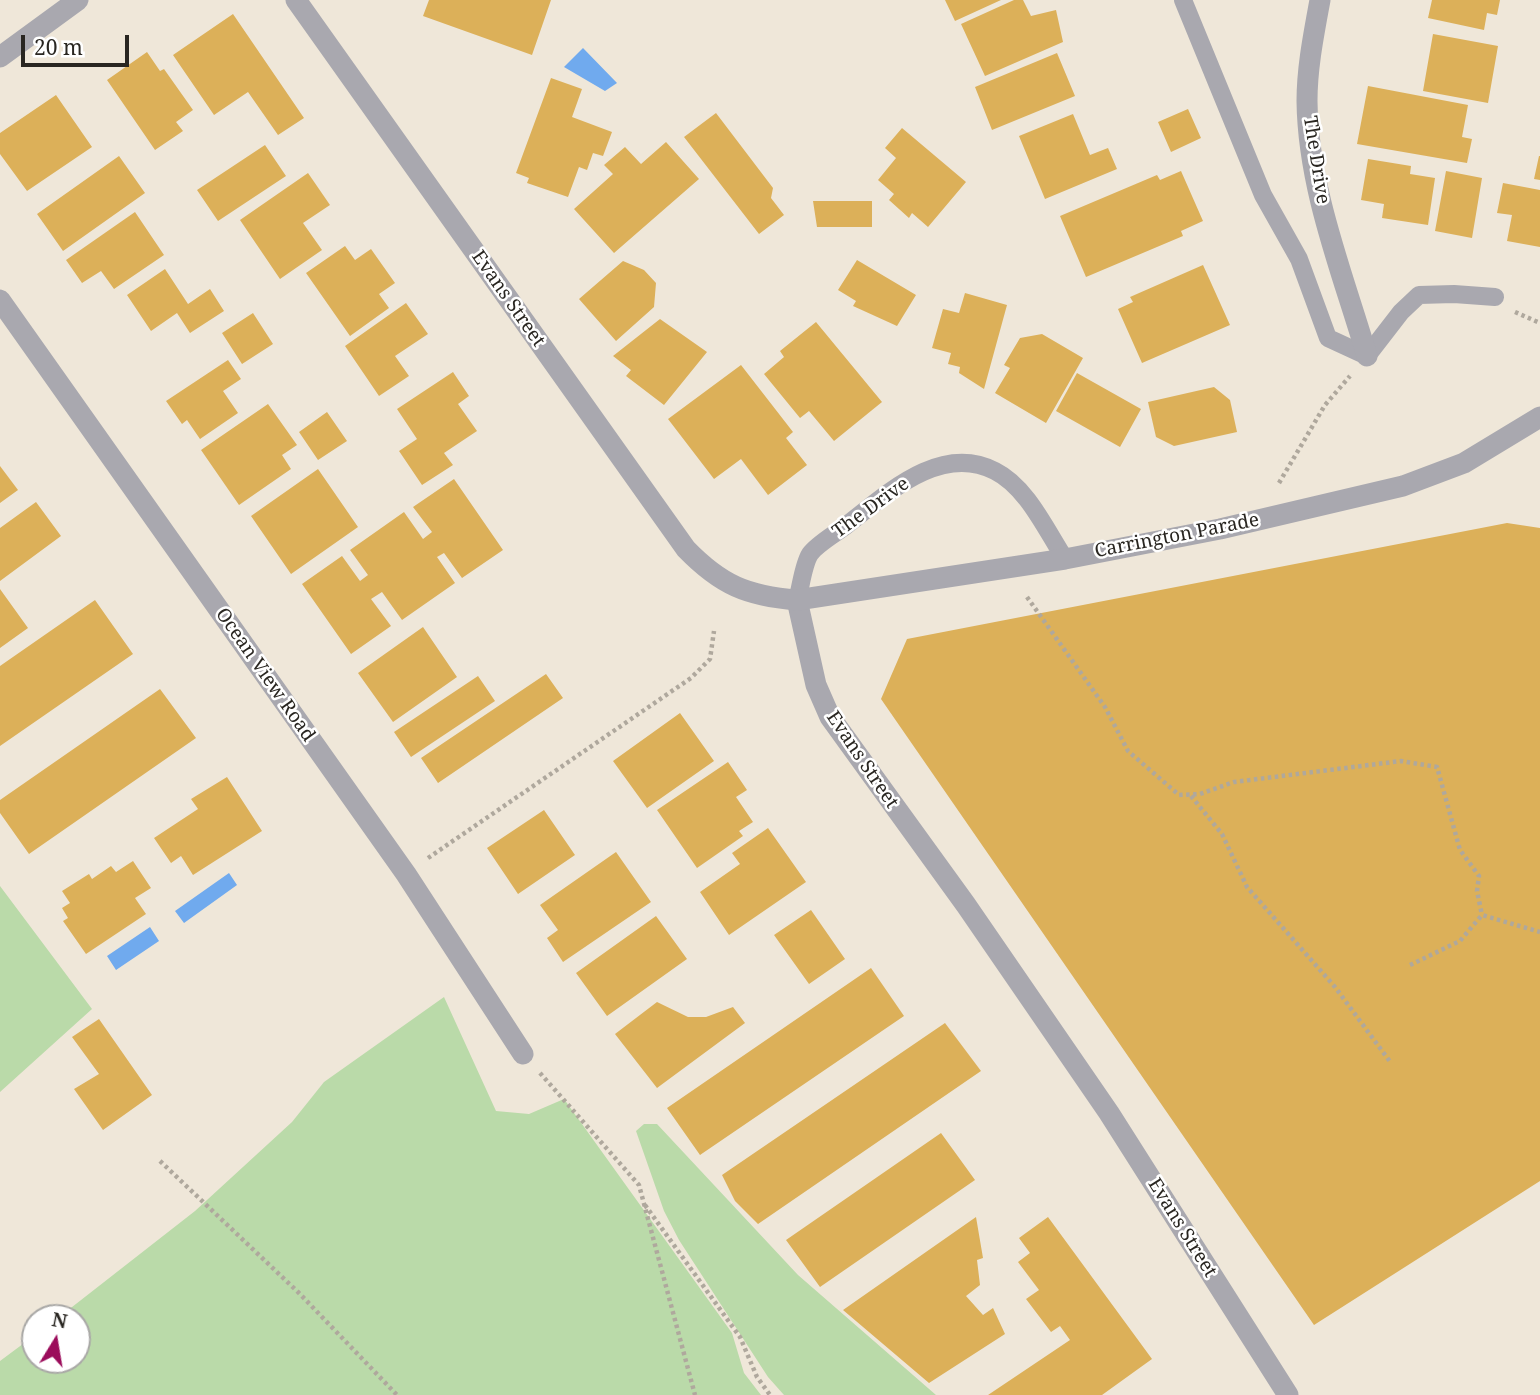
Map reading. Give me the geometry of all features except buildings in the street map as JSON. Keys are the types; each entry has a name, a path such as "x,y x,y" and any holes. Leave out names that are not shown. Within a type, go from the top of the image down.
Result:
{"street":[{"path":"0,57 78,0"},
{"name":"Evans Street","path":"296,0 686,549 708,571 734,587 764,598 797,600 816,685 830,717 966,905 1109,1112 1288,1395"},
{"name":"The Drive","path":"1320,0 1310,54 1307,101 1310,146 1317,187 1367,356"},
{"name":"Ocean View Road","path":"0,300 406,874 523,1054"},
{"name":"Carrington Parade","path":"797,600 1065,559 1220,529 1432,478 1510,438 1540,417"}],"lane":[{"path":"1184,0 1263,195 1299,259 1328,338 1367,356 1401,312 1419,295 1454,293 1495,297"},
{"name":"The Drive","path":"797,600 810,554 894,489 940,466 958,463 996,471 1009,481 1023,495 1065,559"}],"path":[{"path":"1279,483 1325,405 1367,356"},
{"path":"1027,597 1105,707 1128,751 1179,795 1191,795 1234,782 1401,761 1437,767 1460,850 1479,876 1477,891 1482,915"},
{"path":"406,874 691,678 710,659 714,631"},
{"path":"1191,795 1222,834 1247,887 1335,987 1391,1063"},
{"path":"1482,915 1540,932"},
{"path":"1410,965 1460,941 1482,915"},
{"path":"523,1054 639,1185 695,1395"},
{"path":"160,1161 299,1293 397,1395"},
{"path":"643,1202 740,1337 757,1377 770,1395"}],"green space":[{"path":"0,886 92,1009 0,1092"},
{"path":"444,997 496,1111 529,1114 564,1099 732,1333 744,1373 761,1395 0,1395 0,1361 21,1345 21,1374 91,1374 91,1304 76,1304 195,1211 292,1122 324,1082"},
{"path":"644,1124 657,1124 798,1275 936,1395 784,1395 768,1377 679,1240 664,1211 636,1131"}],"water":[{"path":"583,48 617,83 605,91 564,67"},
{"path":"229,873 237,885 184,923 175,911"},
{"path":"150,927 159,941 116,970 107,956"}]}
